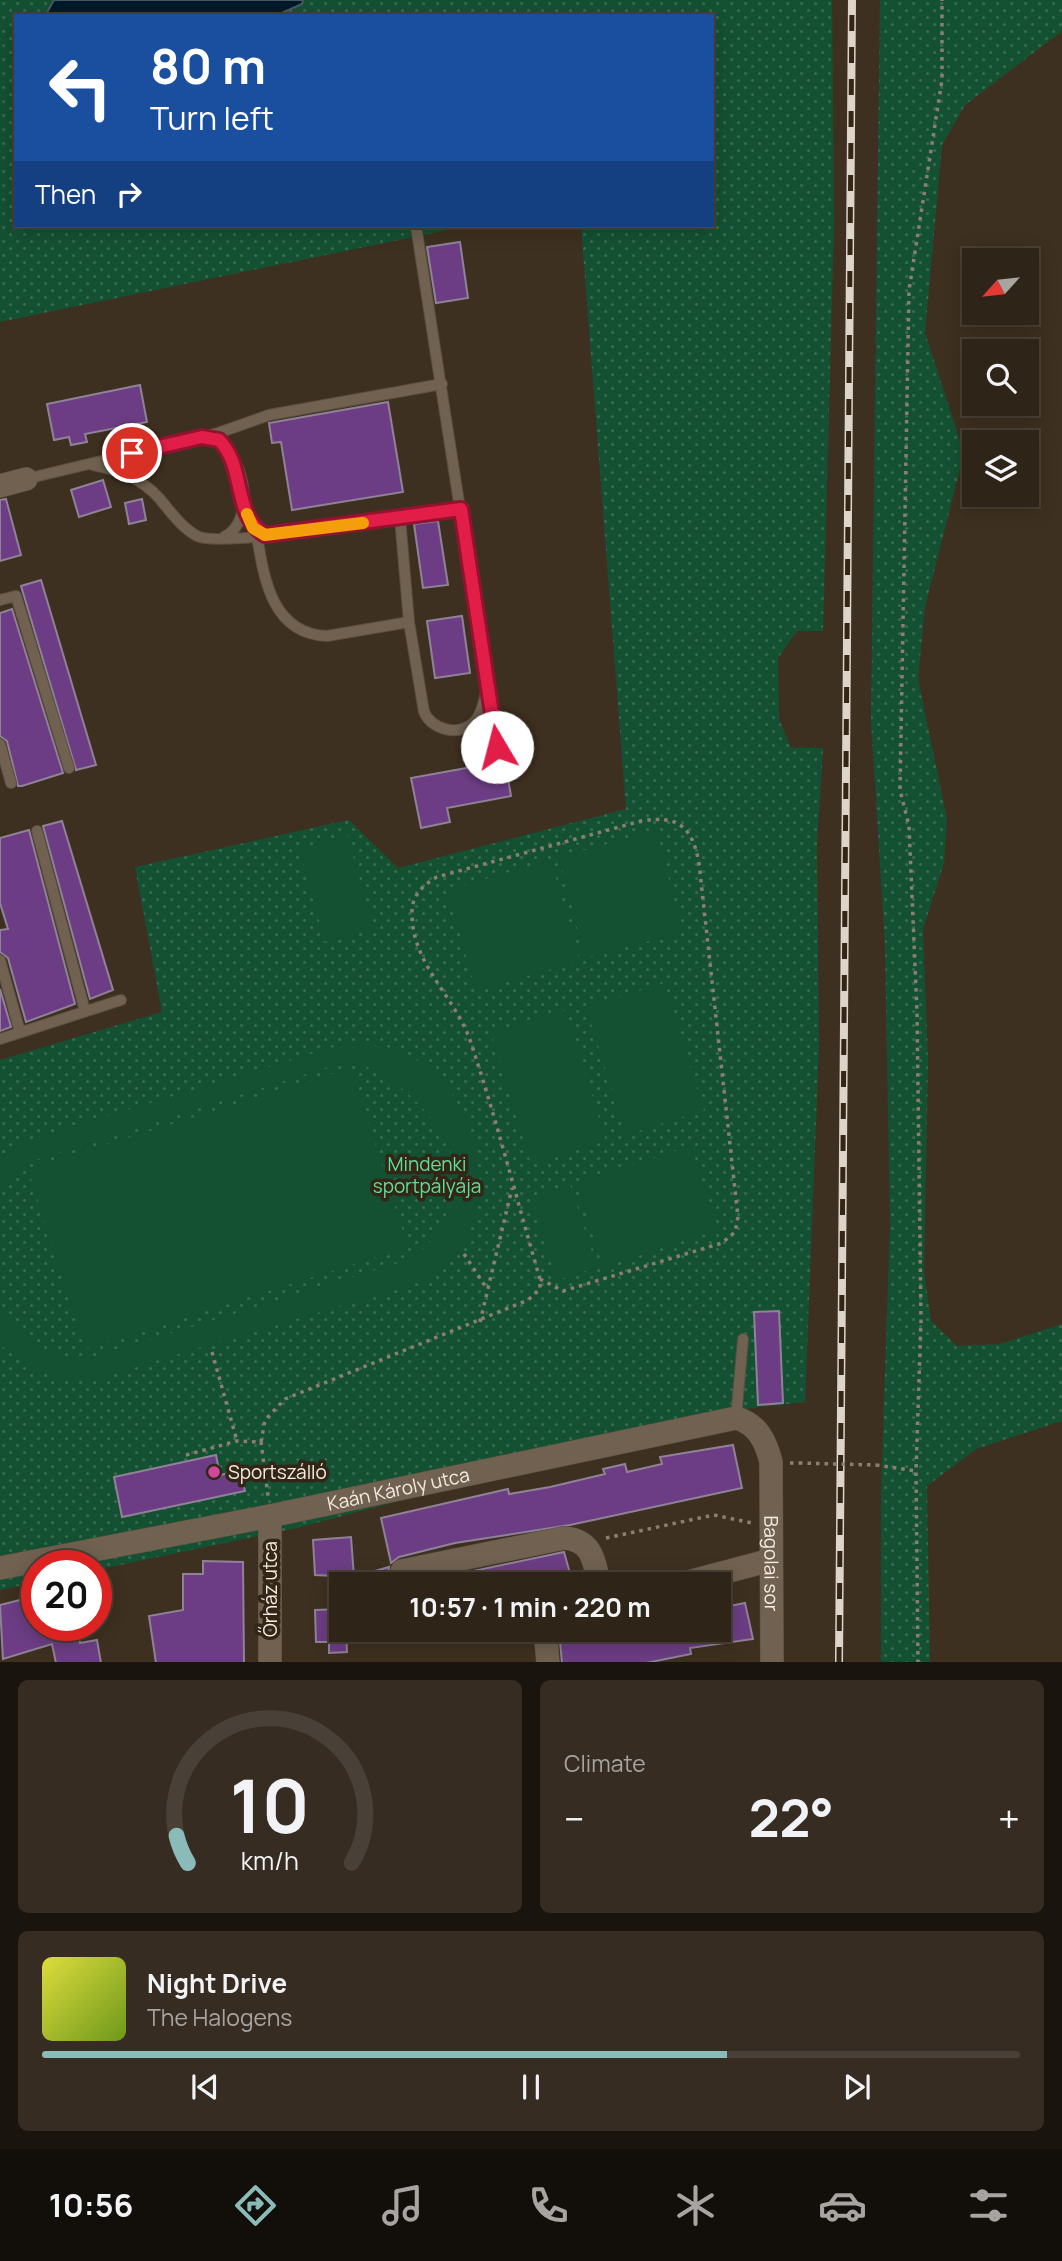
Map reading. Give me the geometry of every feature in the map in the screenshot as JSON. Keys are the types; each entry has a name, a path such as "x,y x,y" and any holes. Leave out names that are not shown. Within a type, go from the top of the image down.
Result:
{"street":[{"path":"0,486 26,479"},
{"name":"Bagolai sor","path":"736,1418 745,1420 764,1439 771,1462 772,1662"},
{"name":"Kaán Károly utca","path":"0,1568 270,1516 736,1418"},
{"name":"Őrház utca","path":"270,1516 270,1662"},
{"path":"402,1571 564,1538 577,1540 589,1549 596,1572"},
{"path":"726,1572 771,1560"},
{"path":"546,1642 548,1662"}],"lane":[{"path":"416,228 497,747"},
{"path":"26,479 202,437 269,415 442,384"},
{"path":"246,424 234,436 235,463 244,504 253,528 261,536 269,595 286,620 313,635 327,636 410,622"},
{"path":"202,437 219,440 235,463"},
{"path":"89,464 112,468 144,484 190,531 208,540 261,536 461,509"},
{"path":"218,540 233,533 242,520 244,504"},
{"path":"400,518 410,622 424,712 428,720 450,731 472,724 484,704 488,685"},
{"path":"0,600 16,596 69,768"},
{"path":"0,744 11,783"},
{"path":"37,831 85,1011"},
{"path":"0,960 20,1032"},
{"path":"0,1038 121,1000"},
{"path":"736,1418 743,1339"}],"path":[{"path":"918,1662 916,1471 920,1320 917,1012 909,825 900,790 908,304 943,80 942,0"},
{"path":"270,1516 261,1442 265,1420 285,1399 480,1322 528,1300 540,1289 540,1279 470,1040 418,953 412,914 414,899 421,888 437,877 640,821 668,819 680,823 693,842 699,863 737,1217 735,1231 722,1243 563,1291 540,1279"},
{"path":"480,1322 512,1186"},
{"path":"464,1254 486,1289"},
{"path":"212,1352 237,1441"},
{"path":"186,1455 237,1441 261,1442"},
{"path":"799,1463 876,1465 916,1471"},
{"path":"589,1549 614,1536 714,1515 761,1526"}],"green space":[{"name":"Mindenki sportpályája","path":"0,0 832,0 834,224 823,631 797,631 778,658 779,719 791,748 823,748 817,844 819,1046 805,1402 752,1408 297,1528 112,1567 112,1550 21,1550 21,1585 0,1590 0,1060 162,1012 135,867 349,820 398,868 626,809 581,228 714,228 714,14 14,14 14,228 457,228 0,322"},
{"path":"880,0 1062,0 1062,31 965,105 942,145 925,333 962,447 962,461 925,607 918,679 947,819 944,863 923,929 928,1060 924,1271 931,1321 957,1346 1000,1344 1062,1324 1062,1421 976,1449 927,1486 930,1662 881,1662 881,1494 890,1222 885,944 871,721"},
{"path":"656,831 683,932 585,958 559,857"},
{"path":"347,835 374,928 325,942 299,849"},
{"path":"551,860 580,961 476,991 447,890"},
{"path":"664,983 704,1110 626,1135 586,1007"},
{"path":"566,1010 606,1141 531,1164 491,1033"},
{"path":"344,1044 391,1048 428,1068 452,1094 469,1126 478,1162 478,1198 469,1232 450,1261 421,1282 88,1381 63,1378 41,1371 0,1345 0,1306 17,1328 38,1346 62,1356 91,1358 401,1262 426,1246 445,1221 455,1191 454,1161 448,1145 426,1112 395,1083 378,1072 344,1062 33,1161 9,1177 0,1191 0,1157 22,1142"},
{"path":"351,1068 408,1247 85,1349 28,1169"},
{"path":"691,1146 718,1230 603,1267 576,1183"},
{"path":"570,1184 597,1267 558,1280 531,1197"}],"water":[{"path":"54,0 303,0 302,4 280,14 46,14"}],"building":[{"path":"460,242 468,298 436,303 427,247"},
{"path":"140,385 147,422 85,434 87,442 71,445 69,437 54,440 47,404"},
{"path":"388,402 403,492 292,510 281,442 272,443 269,423"},
{"path":"103,480 111,507 79,517 71,490"},
{"path":"6,499 21,555 0,561 0,500"},
{"path":"142,499 146,520 129,524 125,503"},
{"path":"438,521 448,585 423,588 414,524"},
{"path":"41,580 96,765 76,770 21,586"},
{"path":"12,609 63,773 22,786 18,786 7,741 0,736 0,613"},
{"path":"462,616 470,673 435,678 427,621"},
{"path":"505,761 511,796 447,808 450,822 421,828 411,778"},
{"path":"62,821 113,990 90,999 43,826"},
{"path":"29,830 75,1004 26,1022 8,958 0,952 0,930 8,929 0,903 0,838"},
{"path":"0,989 11,1027 0,1031"},
{"path":"779,1311 783,1403 758,1405 754,1312"},
{"path":"733,1445 742,1488 570,1525 455,1543 399,1557 391,1563 381,1518 508,1489 509,1494 550,1487 605,1474 603,1469 625,1464 627,1472 662,1464 660,1457"},
{"path":"216,1455 220,1475 240,1471 245,1491 122,1517 114,1477"},
{"path":"351,1537 354,1572 315,1575 313,1540"},
{"path":"564,1552 570,1572 469,1572"},
{"path":"203,1561 243,1562 244,1662 156,1662 149,1616 183,1610 183,1574 203,1574"},
{"path":"389,1567 388,1572 372,1572"},
{"path":"21,1600 21,1641 97,1641 101,1662 56,1662 52,1644 3,1659 0,1605"},
{"path":"745,1603 753,1639 690,1648 691,1654 651,1662 562,1662 560,1642 731,1642 731,1606"},
{"path":"329,1609 329,1642 316,1642 315,1610"},
{"path":"329,1642 347,1642 347,1652 329,1653"}],"railway":[{"path":"839,1662 852,0"}],"slow traffic":[{"path":"247,514 253,528 265,535 363,523"}],"place":[{"name":"Sportszálló","path":"214,1472"}],"route":[{"path":"132,453 202,437 219,440 229,450 235,463 248,519 253,528 265,535 461,509 497,747"}]}
